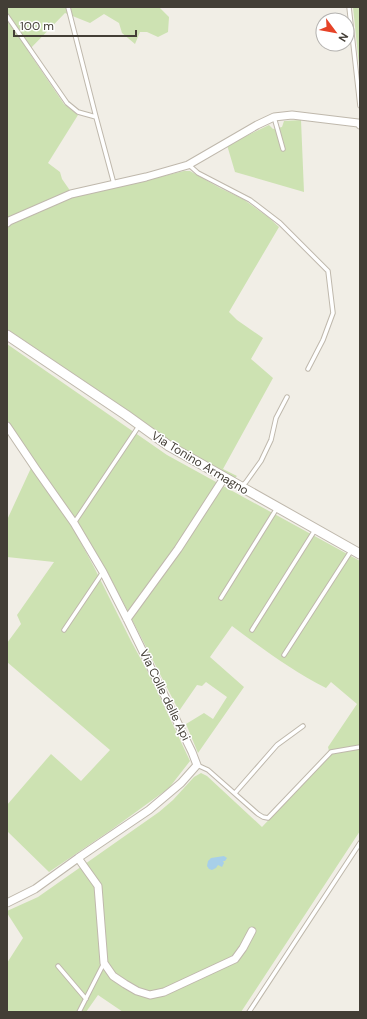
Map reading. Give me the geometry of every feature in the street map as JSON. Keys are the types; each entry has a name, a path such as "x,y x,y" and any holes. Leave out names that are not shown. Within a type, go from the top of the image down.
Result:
{"street":[{"path":"7,223 71,194 146,177 188,164 274,117 292,115 359,122"},
{"name":"Via Tonino Armagno","path":"7,335 140,425 168,446 356,552"},
{"name":"Via Colle delle Api","path":"7,426 74,523 103,572 197,765"},
{"path":"127,619 178,549 224,478"},
{"path":"7,903 35,889 149,810 181,783 197,765"},
{"path":"78,858 98,886 104,963 113,976 137,991 150,995 164,992 235,959 243,948 252,930"}],"lane":[{"path":"68,7 114,184"},
{"path":"349,7 360,106"},
{"path":"7,16 67,103 78,112 96,117"},
{"path":"274,117 283,149"},
{"path":"188,164 198,173 250,200 280,223 328,271 333,313 323,340 308,370"},
{"path":"240,487 246,482 261,461 270,440 276,418 287,397"},
{"path":"74,523 140,425"},
{"path":"221,598 278,508"},
{"path":"252,630 316,529"},
{"path":"284,655 356,552"},
{"path":"64,630 103,572"},
{"path":"235,793 277,745 303,726"},
{"path":"197,765 208,770 258,814 268,818 330,752 360,747"},
{"path":"249,1012 360,843"},
{"path":"79,1012 104,963"},
{"path":"58,966 86,999"}],"green space":[{"path":"7,7 159,7 169,17 168,32 158,37 147,32 140,32 135,44 122,33 119,23 104,14 90,23 65,13 28,51 64,104 78,115 48,163 60,172 62,179 71,192 7,222"},
{"path":"353,7 360,7 360,75 355,12 354,12"},
{"path":"301,120 304,192 235,172 227,145 269,125 273,129 282,127 284,121"},
{"path":"184,171 190,171 243,199 279,227 229,312 237,320 263,338 251,359 273,378 223,469 237,476 233,480 174,445 133,414 7,329 7,227 71,197"},
{"path":"7,344 167,455 360,561 360,831 241,1012 123,1012 98,995 86,1012 7,1012 7,963 23,938 7,911 38,897 159,812 173,800 194,777 201,773 207,776 262,827 330,755 328,747 357,704 331,682 326,688 313,681 278,659 232,626 210,657 244,687 198,753 186,724 204,713 213,719 227,697 206,682 202,686 197,685 179,711 107,571 79,525 7,420"},
{"path":"31,468 72,526 150,676 190,761 169,788 49,872 7,831 7,805 51,754 81,781 110,750 7,662 7,643 21,624 17,615 54,562 7,557 7,520"}],"water":[{"path":"224,856 227,858 223,861 224,863 222,867 218,865 212,870 209,869 207,866 208,861 211,858"}]}
